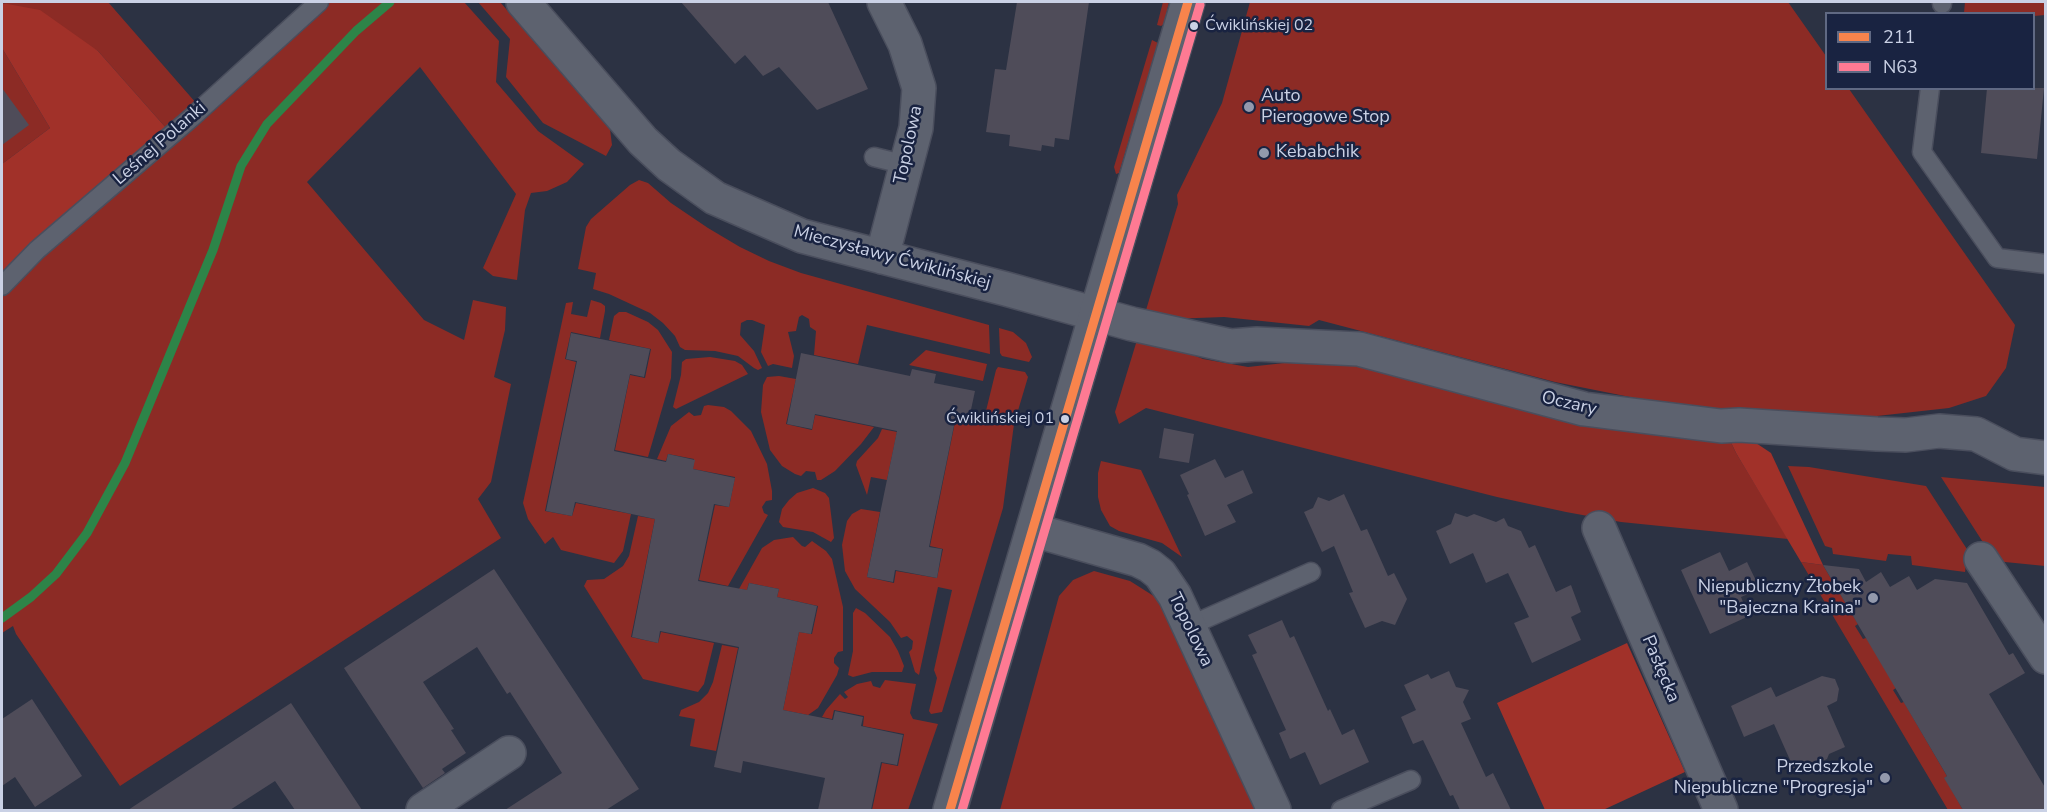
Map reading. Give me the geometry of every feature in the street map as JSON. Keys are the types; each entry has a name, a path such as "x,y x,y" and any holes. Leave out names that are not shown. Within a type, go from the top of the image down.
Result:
{"street":[{"name":"Mieczysławy Ćwiklińskiej","path":"523,2 643,141 678,172 715,198 802,236 1096,315"},
{"name":"Topolowa","path":"882,257 916,128 920,88 905,44 884,2"},
{"path":"950,810 1188,2"},
{"name":"Oczary","path":"1096,315 1231,346 1257,344 1359,349 1584,409 1721,426 1739,425 1906,435 1939,431 1976,434 2015,454 2046,458"},
{"name":"Pasłęcka","path":"1599,528 1721,810"},
{"name":"Topolowa","path":"1033,530 1138,560 1150,566 1168,585 1274,810"},
{"path":"1981,559 2046,657"},
{"path":"423,810 509,753"}],"lane":[{"name":"Leśnej Polanki","path":"2,286 37,250 190,118 319,2"},
{"path":"1930,90 1922,152 1997,258 2046,264"},
{"path":"873,157 906,165"},
{"path":"1189,626 1311,572"},
{"path":"1341,810 1411,780"}],"shaded area":[{"path":"2,2 108,2 196,103 167,129 98,51"},
{"path":"327,2 464,2 499,41 496,82 538,131 584,164 567,182 547,191 531,193 525,210 517,280 493,276 483,268 516,194 420,67 307,182 424,320 464,340 473,300 506,307 505,330 494,377 511,384 491,482 478,499 501,538 120,786 16,634 13,626 2,633 2,291 61,234 215,110"},
{"path":"478,2 500,2 610,129 612,145 606,156 543,123 506,77 510,39"},
{"path":"1163,2 1169,2 1164,24 1161,26 1157,25"},
{"path":"1250,2 1788,2 1825,55 1825,90 1850,90 2015,325 2006,368 1986,396 1949,408 1850,419 1715,414 1555,382 1319,320 1309,326 1224,317 1143,320 1178,204 1177,195 1222,103"},
{"path":"1965,2 2045,2 2045,15 2035,16 2035,12 1964,12"},
{"path":"2,3 40,10 98,51 167,129 71,209 2,275 2,164 50,128 2,48"},
{"path":"1152,40 1158,43 1119,173 1116,174 1114,167"},
{"path":"2,48 50,128 2,164"},
{"path":"639,180 648,183 671,203 708,228 769,261 801,273 989,325 990,354 867,325 858,364 814,355 816,331 810,327 809,319 802,315 799,317 796,331 788,332 794,356 792,368 773,364 768,366 761,352 765,325 752,320 741,323 740,335 754,351 762,368 758,370 738,356 715,351 685,350 680,347 675,336 663,323 650,313 593,289 596,273 578,269 586,227 591,219"},
{"path":"591,300 605,306 600,338 571,332 565,359 576,362 545,511 572,516 576,503 631,514 623,551 614,563 561,550 553,537 545,544 528,519 523,503 566,303 573,302 571,314 587,317"},
{"path":"619,312 626,312 648,322 658,330 672,352 671,378 648,457 615,450 630,375 645,378 651,349 609,340 614,316"},
{"path":"999,328 1013,332 1026,343 1032,357 1029,362 1002,356"},
{"path":"1137,340 1171,346 1203,359 1248,367 1347,356 1728,436 1788,539 1621,522 1566,512 1497,497 1146,408 1119,424 1115,412"},
{"path":"926,350 987,364 983,381 909,365"},
{"path":"710,357 735,361 742,365 748,374 676,409 673,407 682,362 686,359"},
{"path":"998,367 1025,372 1028,377 1014,424 1003,508 942,712 931,714 929,711 937,678 934,670 952,590 938,587 919,675 915,672 909,652 913,641 907,636 901,638 890,622 855,589 845,571 842,545 847,521 852,514 861,509 880,512 867,577 894,583 896,571 937,578 943,549 930,546 956,417 970,420 971,416 984,419"},
{"path":"779,376 796,379 786,424 812,430 815,415 874,427 835,471 821,480 817,480 815,472 806,471 801,476 795,474 782,466 770,450 761,412 763,385 767,377"},
{"path":"704,406 724,407 731,411 751,431 767,464 772,491 772,500 766,501 762,507 764,513 768,515 728,586 699,580 715,505 729,507 735,477 693,469 694,459 668,454 666,461 657,459 671,426 689,412 694,416 701,415"},
{"path":"882,429 897,432 887,480 871,477 867,495 856,465 878,438"},
{"path":"1728,436 1747,437 1771,453 1823,565 1801,562"},
{"path":"1101,461 1141,470 1182,557 1162,543 1119,531 1110,526 1101,510 1098,497 1098,473"},
{"path":"1788,466 1809,467 1926,486 1974,560 1966,564 1965,572 1912,565 1911,556 1888,554 1886,561 1833,554 1832,548 1825,546"},
{"path":"1941,477 2045,487 2045,566 1995,561"},
{"path":"813,488 825,493 829,498 834,538 831,542 813,532 783,527 779,522 782,509 789,500 797,493"},
{"path":"638,516 655,519 631,637 658,643 661,632 714,643 704,684 698,692 643,679 584,586 587,580 604,579 623,566 629,556"},
{"path":"793,537 805,547 812,541 826,551 832,559 843,607 843,651 838,652 834,658 834,663 839,668 837,675 818,708 808,715 783,710 799,632 812,634 818,606 777,597 779,589 749,583 747,590 739,589 762,548 774,540"},
{"path":"1801,562 1823,565 1858,624 1855,626 1863,639 1866,638 1902,684 1893,690 1901,703 1904,702 1947,776 1945,778 1963,810 1948,810"},
{"path":"1094,571 1130,581 1160,600 1264,810 1000,810 1059,596 1073,580"},
{"path":"856,608 865,613 890,637 904,666 902,672 872,672 853,677 848,675 853,651 853,613"},
{"path":"1627,643 1685,772 1603,810 1545,810 1497,703"},
{"path":"722,645 738,648 716,751 690,746 695,719 679,716 681,710 699,702 708,693"},
{"path":"885,680 916,684 910,713 913,719 938,724 908,810 872,810 882,763 898,766 904,734 863,726 864,716 834,710 832,719 822,717 840,694 845,699 848,697 844,692 857,684 871,681 873,686 880,688"}],"building":[{"path":"681,2 828,2 868,89 817,110 779,67 763,76 745,55 735,64"},
{"path":"1017,2 1089,2 1069,140 1055,138 1054,147 1042,145 1041,151 1009,146 1010,135 986,132 995,69 1006,70"},
{"path":"2,88 29,125 2,145"},
{"path":"2044,88 2037,159 1981,153 1987,90"},
{"path":"571,333 650,349 644,377 630,374 614,451 666,462 668,454 695,460 693,469 735,478 729,507 714,504 698,581 747,590 749,583 779,589 777,597 817,606 811,634 799,632 783,710 833,720 835,711 863,717 861,726 903,735 897,765 881,762 871,810 818,810 825,778 743,761 741,773 714,767 739,647 660,631 658,643 632,637 655,519 575,502 572,516 546,511 577,361 566,359"},
{"path":"801,353 910,376 912,369 936,374 934,383 975,391 969,419 956,416 929,547 942,549 937,578 895,570 893,582 867,577 897,431 815,414 812,429 787,424"},
{"path":"1164,428 1194,434 1189,463 1159,458"},
{"path":"1215,459 1225,478 1243,470 1253,493 1227,505 1236,522 1205,536 1180,475"},
{"path":"1344,494 1361,531 1367,529 1388,576 1394,573 1407,599 1395,625 1382,621 1365,628 1349,593 1353,592 1334,546 1322,552 1304,512 1313,508 1318,497 1329,501"},
{"path":"1455,513 1467,517 1474,514 1496,522 1504,518 1508,526 1521,531 1529,548 1535,545 1556,592 1571,585 1581,612 1571,617 1581,640 1532,663 1514,623 1529,617 1508,573 1486,583 1473,553 1450,564 1436,531 1451,524"},
{"path":"1720,552 1729,571 1747,562 1760,589 1741,597 1749,616 1710,634 1681,570"},
{"path":"1823,565 1859,569 1866,582 1881,572 1890,587 1909,576 1917,590 1935,579 1967,583 2009,655 2013,653 2025,673 1989,694 2046,789 2046,810 1963,810 1944,778 1947,776"},
{"path":"494,569 639,789 606,810 505,810 562,773 510,692 507,694 477,647 423,682 454,729 451,730 466,753 442,769 445,773 423,788 344,668"},
{"path":"1282,620 1290,638 1294,636 1328,711 1330,709 1342,735 1354,729 1369,762 1320,785 1305,752 1290,759 1279,733 1286,730 1252,655 1257,653 1248,635"},
{"path":"1449,671 1456,687 1469,690 1463,702 1471,719 1461,723 1486,777 1493,773 1511,810 1460,810 1453,795 1450,796 1423,740 1413,744 1401,717 1416,710 1404,685 1428,674 1431,679"},
{"path":"1822,676 1835,679 1839,689 1837,701 1827,706 1845,747 1829,754 1827,759 1816,764 1811,762 1794,769 1774,724 1744,737 1731,706 1771,687 1776,697"},
{"path":"32,699 82,776 35,807 15,777 2,786 2,719"},
{"path":"291,703 362,810 295,810 275,781 230,810 128,810"}],"waterway":[{"path":"2,618 31,597 56,574 87,533 125,463 213,250 241,166 267,124 356,31 390,2"}],"transit line":[{"name":"211","path":"950,810 1188,2"},
{"name":"N63","path":"962,810 1200,5"}],"place":[{"name":"Ćwiklińskiej 02","path":"1194,26"},
{"name":"Auto Pierogowe Stop","path":"1249,107"},
{"name":"Kebabchik","path":"1264,153"},
{"name":"Ćwiklińskiej 01","path":"1065,419"},
{"name":"Niepubliczny Żłobek \"Bajeczna Kraina\"","path":"1873,598"},
{"name":"Przedszkole Niepubliczne \"Progresja\"","path":"1885,778"}]}
